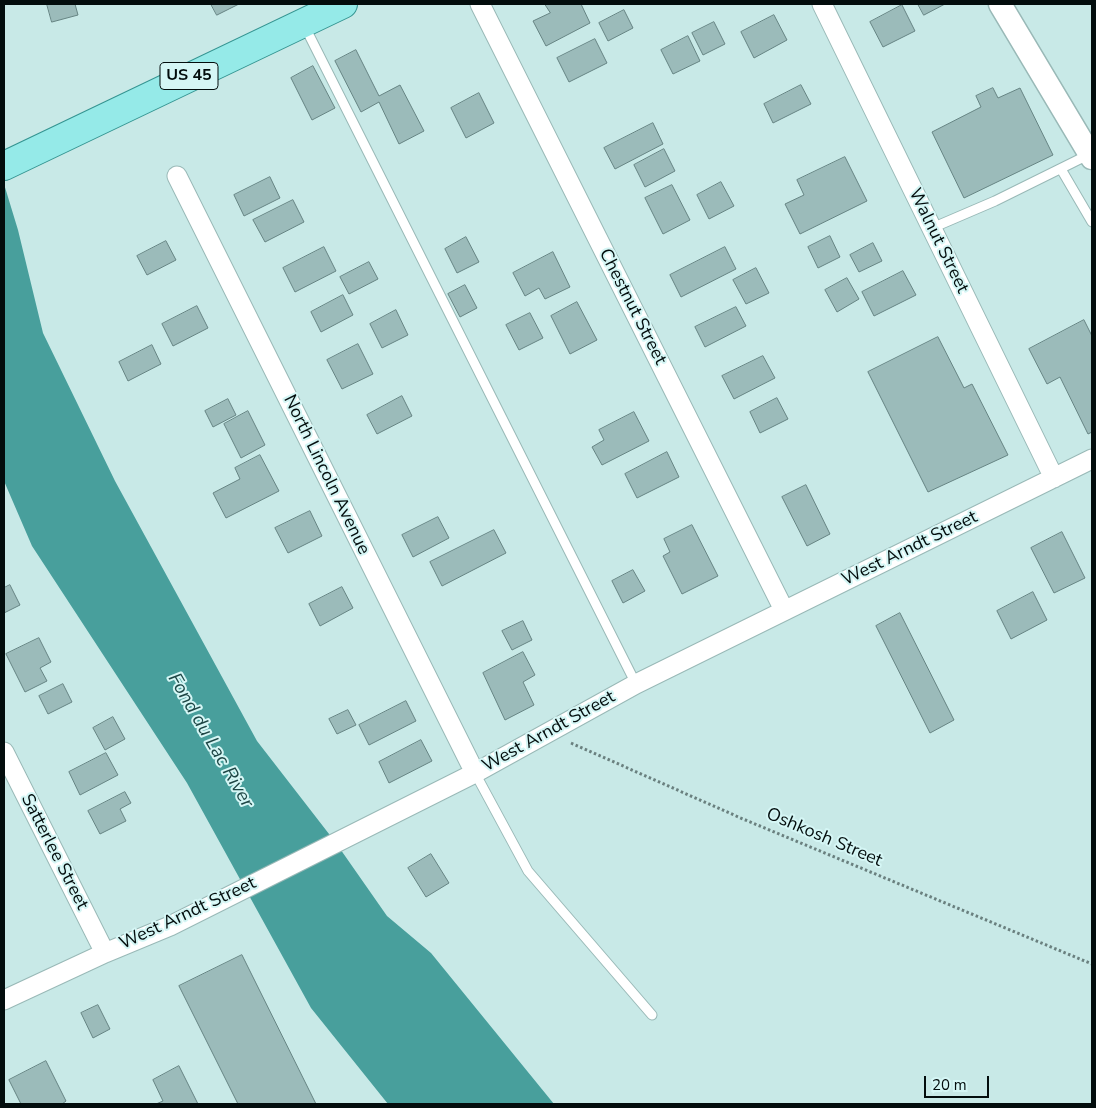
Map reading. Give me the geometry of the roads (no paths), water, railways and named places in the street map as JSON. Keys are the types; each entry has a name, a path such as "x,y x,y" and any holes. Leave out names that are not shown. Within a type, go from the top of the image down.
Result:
{"main road":[{"name":"US 45","path":"4,166 343,4"}],"street":[{"name":"Chestnut Street","path":"480,4 784,610"},
{"name":"Walnut Street","path":"822,4 1054,478"},
{"path":"1000,4 1092,155"},
{"name":"North Lincoln Avenue","path":"177,176 475,773"},
{"name":"West Arndt Street","path":"4,1000 105,953 170,926 475,773 636,684 1092,459"},
{"name":"Satterlee Street","path":"4,752 105,953"}],"lane":[{"path":"303,22 636,684"},
{"path":"932,228 1092,155"},
{"path":"1061,169 1088,207 1092,222"},
{"path":"475,773 528,870 652,1014"}],"water":[{"name":"Fond du Lac River","path":"4,184 18,230 43,333 115,481 257,741 336,843 387,916 431,953 554,1104 388,1104 311,1008 187,783 32,546 4,481"}]}
